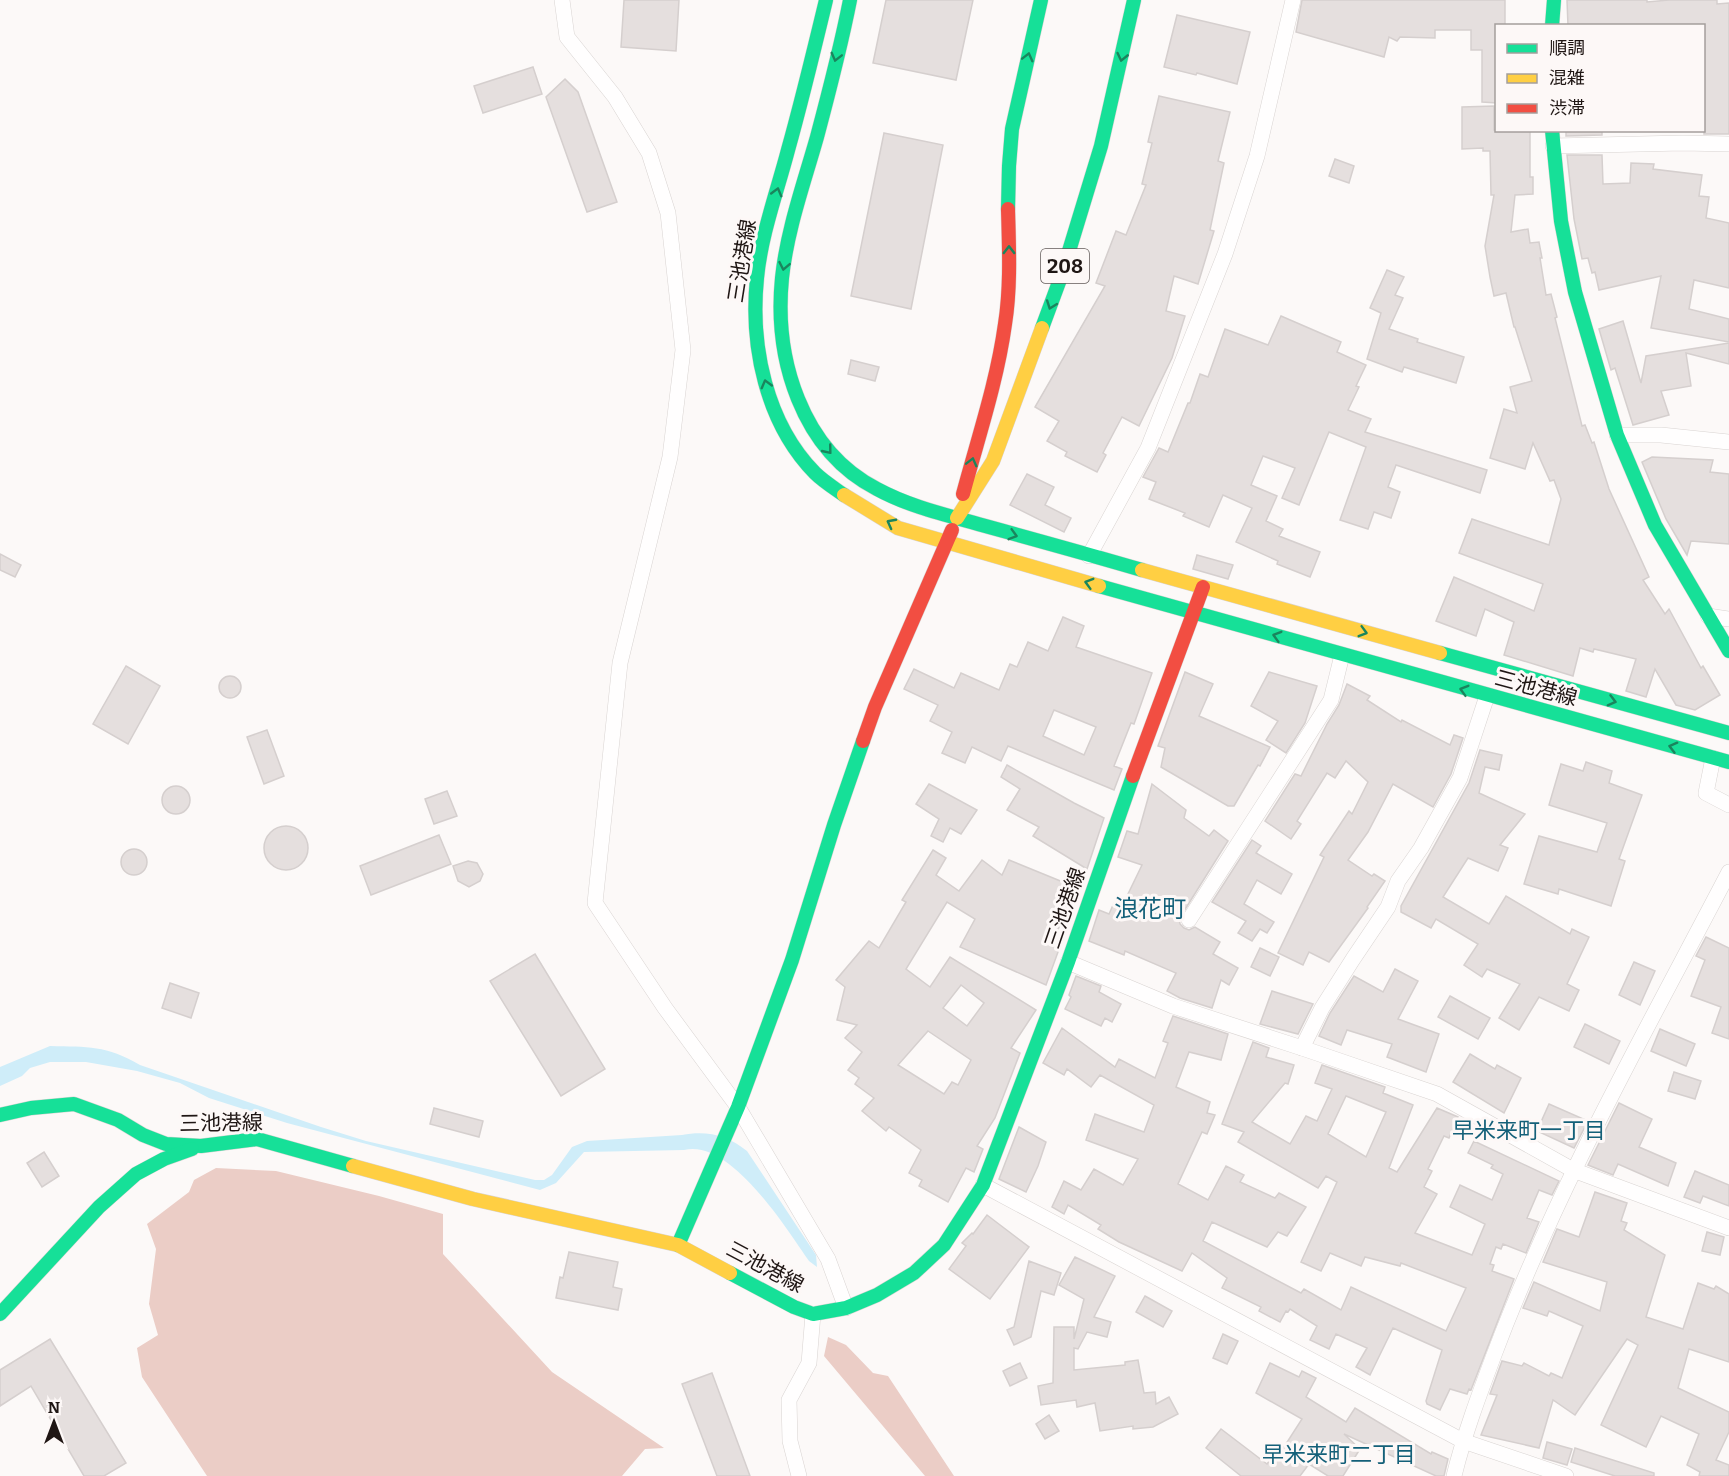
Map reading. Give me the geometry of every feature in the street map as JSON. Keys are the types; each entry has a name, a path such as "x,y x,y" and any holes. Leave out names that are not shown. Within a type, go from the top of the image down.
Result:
{"main road":[{"name":"三池港線","path":"826,0 767,229 757,276 754,317 759,357 769,397 786,435 815,473 854,503 898,528 1487,696 1729,762"},
{"name":"三池港線","path":"850,0 790,234 784,267 780,318 783,355 794,394 810,426 833,456 865,482 894,497 957,518 1729,733"},
{"path":"678,1245 726,1137 792,960 834,825 875,707 957,518 1001,348 1008,298 1007,194 1010,146 1016,105 1041,0"},
{"name":"208","path":"957,518 993,461 1062,274 1101,146 1134,0"},
{"path":"1552,24 1554,0"},
{"path":"1553,138 1561,220 1575,292 1617,435 1655,525 1729,651"},
{"name":"三池港線","path":"0,1115 31,1108 74,1104 118,1120 143,1135 166,1144 201,1146 257,1139 472,1199 678,1245 794,1307 813,1314 846,1308 877,1295 915,1273 944,1245 982,1185 1068,962 1120,811 1203,587"},
{"path":"0,1314 99,1207 136,1174 164,1159 201,1146"}],"street":[{"path":"562,0 567,37 615,97 649,153 668,213 683,350 670,457 620,663 595,903 666,1008 738,1107 828,1259 846,1308"},
{"path":"1089,556 1148,448 1225,254 1257,156 1293,0"},
{"path":"1553,138 1729,144"},
{"path":"1617,435 1661,435 1729,442"},
{"path":"1708,616 1729,619"},
{"path":"1189,920 1331,700 1342,655"},
{"path":"1302,1048 1322,1008 1388,907 1398,881 1421,848 1460,778 1487,696"},
{"path":"1713,758 1706,793 1729,805"},
{"path":"1454,1476 1463,1441 1512,1308 1573,1170 1729,872"},
{"path":"1068,962 1173,1006 1437,1094 1573,1170 1729,1228"},
{"path":"982,1185 1463,1441 1566,1476"},
{"path":"799,1476 790,1441 789,1400 809,1363 813,1314"}],"shaded area":[{"path":"216,1168 276,1171 443,1214 443,1254 552,1372 664,1448 645,1449 622,1476 207,1476 142,1377 137,1348 158,1335 149,1304 156,1249 147,1224 189,1192 194,1180"},
{"path":"828,1337 846,1345 873,1373 888,1376 954,1476 925,1476 824,1356"}],"water":[{"path":"50,1046 107,1050 140,1065 366,1141 535,1180 544,1180 552,1175 572,1147 587,1141 700,1133 716,1135 732,1141 747,1151 816,1255 817,1267 809,1261 771,1208 738,1171 720,1158 702,1150 584,1152 556,1183 540,1190 287,1123 209,1098 180,1083 137,1071 86,1062 50,1062 30,1068 22,1076 0,1086 0,1067"}],"building":[{"path":"624,0 679,0 676,51 621,47"},
{"path":"886,0 973,0 956,80 873,63"},
{"path":"1302,0 1505,0 1505,24 1495,24 1495,103 1482,102 1482,50 1471,50 1471,30 1435,30 1435,38 1400,37 1397,41 1389,37 1384,57 1296,32"},
{"path":"1567,0 1647,0 1647,2 1717,0 1717,4 1729,3 1729,134 1704,134 1705,24 1568,24"},
{"path":"1177,15 1250,32 1237,84 1164,67"},
{"path":"533,67 542,94 483,113 474,86"},
{"path":"565,79 578,92 617,202 587,212 546,97"},
{"path":"1159,96 1230,112 1218,161 1224,163 1210,230 1214,231 1198,284 1174,276 1166,311 1185,316 1172,358 1139,426 1122,417 1103,453 1106,455 1097,472 1065,456 1067,452 1047,441 1059,421 1035,407 1105,286 1096,283 1116,231 1126,235 1146,185 1142,184 1152,143 1148,142"},
{"path":"1494,106 1495,132 1530,132 1530,177 1533,177 1533,194 1515,195 1511,232 1528,229 1530,243 1539,242 1546,295 1551,294 1582,426 1585,425 1592,443 1594,442 1609,489 1649,577 1643,580 1665,614 1669,609 1701,668 1703,666 1720,695 1695,710 1676,705 1655,669 1646,697 1626,691 1636,659 1580,648 1573,676 1504,655 1514,622 1485,609 1476,636 1436,621 1454,577 1534,611 1543,584 1459,553 1472,519 1549,545 1561,499 1554,480 1550,481 1533,443 1525,469 1490,458 1504,409 1517,413 1510,387 1532,381 1514,327 1506,293 1494,296 1490,277 1485,246 1494,195 1491,195 1490,151 1483,151 1483,148 1462,149 1462,107"},
{"path":"1566,132 1602,132 1602,135 1566,136"},
{"path":"884,133 943,145 911,309 851,296"},
{"path":"1567,155 1602,155 1603,184 1630,183 1631,163 1654,164 1653,169 1702,175 1699,196 1709,197 1706,218 1729,223 1729,288 1694,280 1689,309 1729,319 1729,342 1651,328 1661,276 1599,290 1595,272 1592,273 1588,258 1582,259 1574,219"},
{"path":"1335,159 1354,166 1349,183 1329,176"},
{"path":"1387,270 1404,277 1395,295 1403,298 1389,329 1418,339 1417,342 1464,357 1456,383 1404,367 1402,372 1367,359 1381,313 1370,308"},
{"path":"1281,316 1341,342 1337,352 1366,365 1348,410 1371,419 1365,432 1487,470 1480,493 1396,465 1388,487 1400,492 1391,518 1374,512 1368,529 1340,520 1366,447 1329,432 1299,505 1282,498 1295,468 1263,456 1251,485 1277,496 1266,521 1283,529 1279,536 1320,552 1310,577 1277,564 1278,561 1236,542 1252,508 1223,495 1209,527 1183,516 1185,513 1149,499 1156,482 1143,477 1159,448 1168,452 1200,374 1208,377 1225,329 1268,345"},
{"path":"1623,321 1641,383 1646,356 1729,343 1729,364 1686,353 1691,386 1661,391 1669,415 1633,425 1615,368 1611,370 1599,329"},
{"path":"851,360 879,367 875,381 848,374"},
{"path":"1652,457 1713,460 1710,472 1729,474 1729,544 1691,541 1687,555 1666,519 1642,462"},
{"path":"1027,474 1054,487 1045,505 1071,518 1064,532 1010,505"},
{"path":"0,554 21,565 15,577 0,570"},
{"path":"1197,555 1233,565 1228,579 1193,569"},
{"path":"1063,617 1084,626 1076,647 1152,673 1134,724 1131,723 1114,766 1122,769 1114,790 1008,746 1001,761 972,747 965,763 942,753 952,732 930,721 938,705 904,689 914,669 954,688 961,673 999,690 1010,664 1017,667 1028,642 1048,651","holes":["1054,710 1096,727 1084,755 1043,736"]},
{"path":"126,666 160,686 128,744 93,724"},
{"path":"1185,672 1213,684 1199,716 1270,747 1234,806 1228,806 1161,767 1165,748 1158,746"},
{"path":"1269,672 1317,686 1305,723 1286,753 1266,740 1278,721 1251,706"},
{"path":"226,676 234,676 241,683 241,691 234,698 226,698 219,691 219,683"},
{"path":"1347,684 1370,696 1367,700 1401,722 1402,720 1450,745 1454,735 1463,738 1451,774 1433,807 1393,784 1368,832 1348,860 1372,876 1374,874 1385,881 1329,962 1309,952 1303,965 1278,953 1324,857 1320,855 1349,811 1352,814 1368,782 1346,761 1335,778 1327,773 1297,821 1301,824 1291,839 1265,821 1295,774 1301,776 1339,705"},
{"path":"267,730 284,776 264,784 247,737"},
{"path":"1480,750 1502,755 1499,770 1485,767 1479,793 1525,814 1500,845 1508,848 1498,871 1468,858 1443,897 1489,924 1506,896 1570,934 1572,929 1589,937 1567,984 1579,990 1569,1011 1539,997 1519,1030 1499,1018 1520,984 1487,969 1482,977 1464,965 1478,944 1436,919 1431,928 1401,912 1401,906 1469,783"},
{"path":"1586,762 1612,771 1609,783 1642,795 1619,859 1625,861 1611,906 1559,889 1558,894 1524,884 1539,836 1597,852 1607,823 1549,805 1561,764 1583,771"},
{"path":"1007,765 1104,818 1087,869 1033,836 1039,827 1007,810 1020,789 1001,777"},
{"path":"929,784 977,810 961,834 950,828 943,842 931,836 939,819 916,804"},
{"path":"1152,784 1186,810 1184,818 1209,836 1214,830 1228,841 1179,919 1184,928 1189,930 1195,927 1220,942 1213,954 1238,968 1229,985 1221,980 1212,1008 1180,998 1167,991 1176,973 1125,951 1124,955 1089,941 1099,910 1109,914 1114,903 1131,910 1137,899 1128,894 1142,865 1118,857 1127,831 1138,834"},
{"path":"176,786 186,790 190,800 186,810 176,814 166,810 162,800 166,790"},
{"path":"447,791 457,816 434,824 425,799"},
{"path":"286,826 301,833 308,848 301,863 286,870 271,863 264,848 271,833"},
{"path":"439,835 451,864 371,895 360,866"},
{"path":"1252,840 1261,846 1256,853 1292,874 1281,894 1257,880 1244,904 1274,922 1267,933 1260,929 1252,941 1238,933 1246,921 1212,902"},
{"path":"134,849 143,853 147,862 143,871 134,875 125,871 121,862 125,853"},
{"path":"933,850 946,858 936,875 959,891 982,860 1002,875 1009,860 1080,889 1071,913 1065,911 1055,938 1062,941 1046,985 960,947 975,919 947,902 906,969 930,987 950,957 1036,1010 1011,1048 1020,1053 995,1118 977,1146 983,1149 974,1172 966,1168 948,1202 919,1186 922,1180 909,1173 921,1150 889,1127 886,1131 862,1111 874,1098 855,1084 859,1078 848,1070 862,1052 845,1038 857,1025 837,1020 845,987 836,980 869,941 879,948 906,902 902,900","holes":["961,985 984,1003 967,1026 943,1008","928,1031 971,1060 958,1085 952,1082 944,1094 898,1065"]},
{"path":"468,861 477,863 483,874 480,881 469,887 458,881 453,866"},
{"path":"1706,937 1729,948 1729,1039 1712,1033 1721,1007 1691,996 1705,960 1696,956"},
{"path":"1260,948 1279,957 1270,976 1251,967"},
{"path":"535,954 605,1069 561,1096 490,981"},
{"path":"1634,962 1655,971 1640,1005 1619,995"},
{"path":"1395,969 1418,981 1398,1019 1439,1034 1426,1072 1387,1057 1392,1044 1347,1030 1341,1045 1319,1036 1330,1013 1354,976 1383,992"},
{"path":"1076,976 1101,986 1099,992 1121,1004 1112,1022 1105,1018 1101,1026 1065,1009 1071,997 1069,995"},
{"path":"170,983 199,993 191,1018 162,1008"},
{"path":"1272,991 1313,1004 1298,1034 1260,1024"},
{"path":"1450,996 1490,1018 1478,1039 1438,1017"},
{"path":"1173,1016 1228,1034 1221,1060 1189,1052 1176,1087 1210,1102 1207,1113 1215,1115 1207,1134 1202,1132 1178,1184 1208,1200 1226,1166 1244,1175 1240,1182 1275,1198 1279,1193 1306,1207 1287,1236 1278,1232 1267,1247 1212,1222 1203,1241 1301,1293 1304,1289 1341,1310 1351,1287 1446,1331 1466,1288 1401,1263 1400,1266 1365,1257 1361,1266 1330,1253 1321,1271 1301,1262 1337,1182 1326,1176 1318,1188 1238,1142 1244,1132 1222,1124 1253,1042 1269,1048 1266,1057 1294,1065 1288,1084 1285,1083 1252,1122 1290,1144 1306,1116 1317,1121 1332,1089 1315,1083 1322,1065 1385,1087 1383,1093 1413,1105 1389,1168 1397,1172 1437,1108 1458,1117 1449,1138 1444,1136 1428,1169 1432,1171 1424,1187 1437,1194 1415,1233 1472,1255 1485,1224 1450,1207 1460,1185 1492,1200 1503,1174 1491,1168 1493,1165 1468,1153 1474,1141 1559,1181 1552,1195 1539,1190 1527,1218 1539,1222 1526,1253 1503,1244 1501,1249 1496,1247 1490,1264 1494,1265 1492,1271 1514,1279 1471,1390 1469,1389 1467,1394 1450,1389 1440,1410 1427,1404 1442,1350 1393,1328 1370,1375 1356,1367 1367,1348 1336,1334 1329,1349 1310,1340 1317,1326 1290,1309 1286,1311 1280,1322 1259,1311 1261,1307 1222,1288 1227,1278 1192,1253 1182,1271 1119,1242 1098,1229 1101,1225 1068,1205 1064,1214 1052,1207 1064,1181 1081,1190 1094,1169 1123,1185 1138,1159 1086,1140 1095,1114 1144,1132 1154,1105 1100,1075 1091,1087 1067,1069 1064,1075 1043,1063 1062,1028 1115,1067 1119,1059 1155,1078 1168,1043 1163,1041","holes":["1346,1096 1386,1112 1366,1157 1328,1134"]},
{"path":"1585,1024 1620,1041 1609,1064 1574,1047"},
{"path":"1660,1029 1695,1044 1686,1066 1651,1051"},
{"path":"1470,1054 1495,1069 1497,1065 1521,1078 1504,1113 1453,1082"},
{"path":"1674,1072 1701,1081 1695,1099 1668,1091"},
{"path":"1619,1103 1652,1119 1639,1147 1676,1163 1668,1186 1618,1164 1613,1175 1588,1165"},
{"path":"1549,1104 1588,1121 1574,1148 1537,1131"},
{"path":"434,1108 483,1121 479,1137 430,1124"},
{"path":"1019,1127 1046,1142 1026,1192 999,1179"},
{"path":"44,1152 59,1176 42,1187 27,1163"},
{"path":"1695,1171 1729,1185 1729,1206 1703,1196 1700,1203 1684,1197"},
{"path":"1595,1192 1627,1203 1621,1221 1627,1223 1624,1230 1665,1255 1646,1317 1683,1329 1698,1283 1714,1289 1716,1286 1729,1294 1729,1362 1689,1349 1678,1388 1729,1412 1729,1432 1716,1460 1729,1465 1729,1476 1699,1476 1700,1472 1687,1465 1699,1434 1661,1416 1646,1447 1601,1425 1638,1345 1627,1339 1575,1415 1553,1400 1539,1448 1481,1435 1497,1395 1490,1394 1502,1361 1522,1366 1524,1363 1549,1376 1551,1373 1562,1378 1583,1326 1549,1311 1547,1316 1523,1308 1534,1282 1600,1311 1607,1282 1543,1262 1557,1229 1579,1237"},
{"path":"987,1215 1029,1247 990,1299 949,1269 966,1246 962,1243 973,1234"},
{"path":"1707,1232 1724,1237 1720,1255 1702,1251"},
{"path":"569,1252 618,1262 613,1287 622,1289 618,1310 556,1298 560,1277 563,1278"},
{"path":"1075,1257 1115,1276 1094,1317 1111,1322 1107,1337 1087,1332 1078,1349 1074,1348 1074,1370 1125,1365 1125,1362 1138,1360 1144,1393 1155,1392 1156,1404 1169,1397 1178,1414 1153,1427 1133,1429 1133,1426 1100,1431 1095,1403 1077,1407 1076,1400 1041,1405 1038,1386 1053,1383 1054,1327 1074,1327 1074,1339 1084,1299 1059,1285"},
{"path":"1029,1261 1061,1273 1054,1295 1041,1291 1031,1337 1014,1345 1007,1330 1014,1327"},
{"path":"1145,1296 1172,1311 1163,1327 1136,1312"},
{"path":"1223,1334 1238,1341 1227,1364 1213,1358"},
{"path":"50,1339 126,1463 104,1476 84,1476 31,1386 0,1406 0,1370"},
{"path":"1020,1363 1027,1378 1010,1386 1003,1371"},
{"path":"1270,1363 1299,1377 1302,1371 1316,1378 1306,1397 1346,1422 1355,1408 1431,1454 1432,1452 1448,1459 1444,1476 1436,1476 1344,1434 1360,1449 1343,1476 1328,1476 1309,1464 1300,1476 1241,1476 1206,1448 1221,1429 1267,1464 1281,1445 1284,1447 1302,1419 1256,1393"},
{"path":"712,1373 750,1476 717,1476 682,1384"},
{"path":"1049,1415 1059,1431 1045,1439 1036,1424"},
{"path":"1547,1442 1572,1449 1567,1465 1543,1458"},
{"path":"1575,1448 1654,1473 1654,1476 1615,1476 1571,1462"}],"traffic: fast":[{"path":"826,0 762,246 755,304 759,356 773,407 784,431 798,453 815,473 844,495"},
{"path":"850,0 826,103 792,224 782,278 783,339 789,370 798,399 811,426 829,451 851,472 890,496 932,511 1142,570"},
{"path":"1008,209 1012,129 1041,0"},
{"path":"1042,328 1062,274 1101,146 1134,0"},
{"path":"1552,24 1554,0"},
{"path":"1552,132 1561,221 1575,292 1617,435 1655,525 1729,651"},
{"path":"1099,586 1729,762"},
{"path":"1440,653 1729,733"},
{"path":"678,1245 738,1107 792,960 863,741"},
{"path":"730,1273 794,1307 813,1314 846,1308 877,1295 914,1273 944,1245 983,1185 1068,962 1133,776"},
{"path":"0,1115 31,1108 74,1104 118,1120 143,1135 166,1144 201,1146 257,1139 353,1166"},
{"path":"0,1314 99,1207 136,1174 164,1159 192,1149"}],"traffic: slow":[{"path":"957,518 993,461 1042,328"},
{"path":"844,495 898,528 1099,586"},
{"path":"1142,570 1440,653"},
{"path":"353,1166 473,1199 678,1245 730,1273"}],"traffic: jam":[{"path":"963,494 1002,346 1009,281 1008,209"},
{"path":"863,741 875,707 952,530"},
{"path":"1133,776 1203,587"}],"district":[{"name":"浪花町","path":"1150,909"},
{"name":"早米来町一丁目","path":"1529,1130"},
{"name":"早米来町二丁目","path":"1339,1454"}]}
